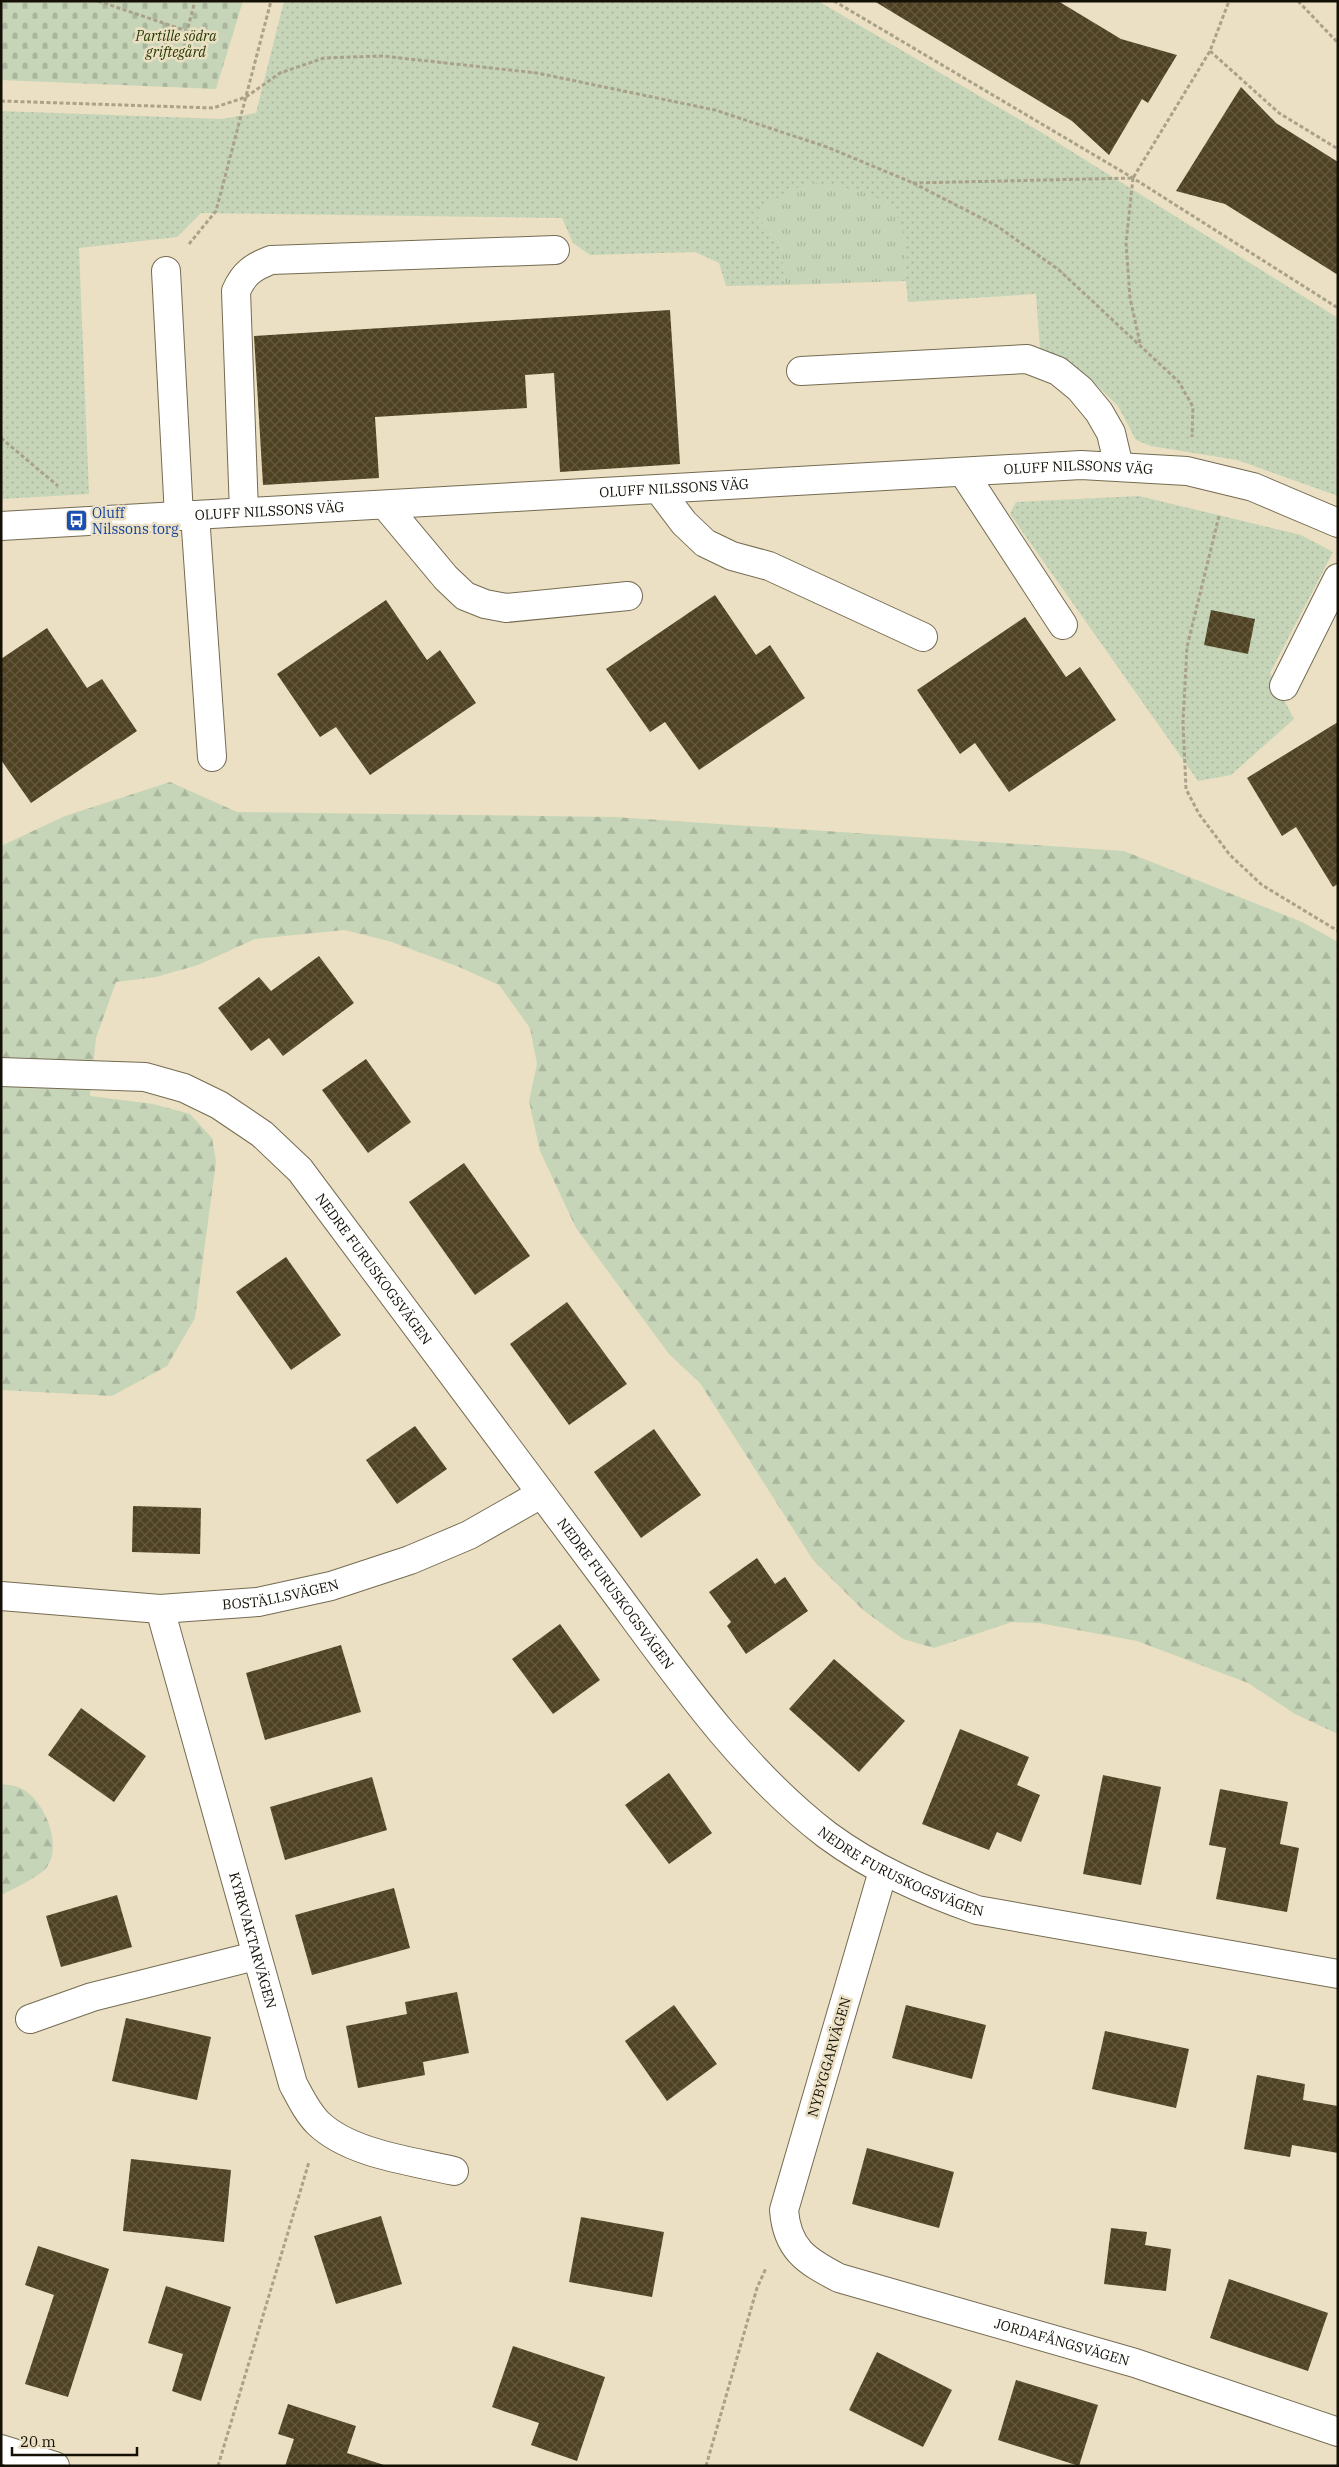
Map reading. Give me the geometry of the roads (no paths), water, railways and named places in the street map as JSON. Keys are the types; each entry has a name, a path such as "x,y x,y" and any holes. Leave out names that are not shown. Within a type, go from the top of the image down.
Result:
{"street":[{"path":"244,512 236,290 243,276 254,266 271,260 555,250"},
{"path":"166,271 187,516 212,757"},
{"path":"801,371 1027,359 1058,371 1085,394 1100,412 1111,433 1119,467"},
{"name":"OLUFF NILSSONS VÄG","path":"1,526 1081,465 1187,471 1253,488 1338,523"},
{"path":"963,472 1063,625"},
{"path":"659,490 684,523 705,543 732,556 769,566 923,637"},
{"path":"385,505 446,578 465,596 484,604 506,608 628,596"},
{"path":"1284,686 1338,578"},
{"name":"NEDRE FURUSKOGSVÄGEN","path":"1,1072 145,1077 184,1088 219,1105 262,1134 300,1170 541,1494 734,1748 781,1796 815,1824 883,1871 923,1891 977,1910 1338,1974"},
{"name":"BOSTÄLLSVÄGEN","path":"1,1596 160,1610 258,1602 331,1586 410,1560 469,1535 541,1494"},
{"name":"KYRKVAKTARVÄGEN","path":"160,1610 255,1956 293,2084 305,2107 330,2134 348,2143 454,2171"},
{"name":"NYBYGGARVÄGEN","path":"789,2235 784,2210 883,1871"},
{"path":"30,2019 92,1997 255,1956"},
{"name":"JORDAFÅNGSVÄGEN","path":"789,2235 800,2254 817,2267 839,2278 1135,2363 1338,2432"},
{"path":"1,2449 55,2466"}],"place":[{"name":"Oluff Nilssons torg","path":"76,521"}],"park label":[{"name":"Partille södra griftegård","path":"176,44"}]}
